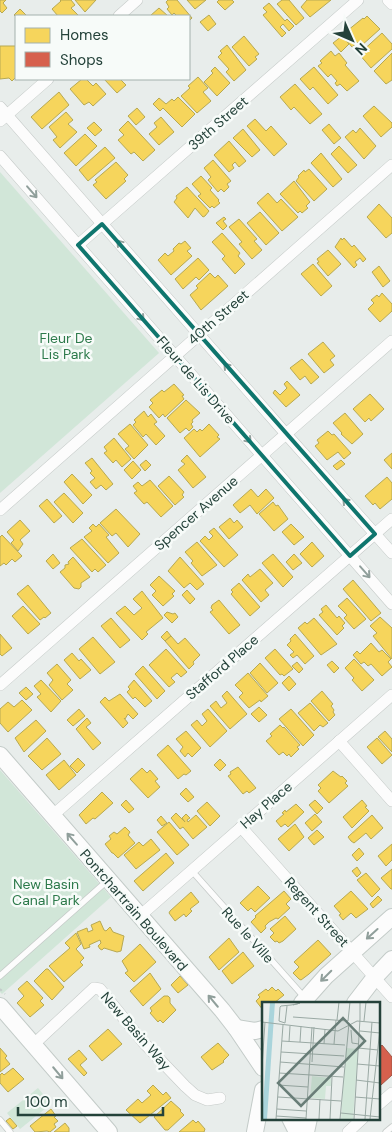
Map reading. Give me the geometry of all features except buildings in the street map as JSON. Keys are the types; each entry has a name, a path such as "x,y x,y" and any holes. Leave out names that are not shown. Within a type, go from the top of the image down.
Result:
{"main road":[{"name":"Pontchartrain Boulevard","path":"0,755 108,880 141,915 236,1028 262,1067"},
{"path":"302,1002 326,976 392,916"},
{"path":"356,1002 392,959"},
{"path":"1,1009 34,1044 109,1132"},
{"path":"236,1028 255,1030 262,1028"},
{"path":"255,1132 262,1095"},
{"path":"291,1120 297,1132"}],"street":[{"path":"119,15 137,0"},
{"name":"39th Street","path":"78,245 358,0"},
{"path":"388,0 392,4"},
{"path":"47,80 2,114 102,224 392,553"},
{"name":"Fleur de Lis Drive","path":"0,156 392,604"},
{"name":"40th Street","path":"0,510 392,165"},
{"name":"Spencer Avenue","path":"0,685 392,341"},
{"name":"Stafford Place","path":"52,816 392,519"},
{"name":"Hay Place","path":"141,915 392,695"},
{"path":"339,741 392,801"},
{"name":"Regent Street","path":"241,827 392,997"},
{"name":"New Basin Way","path":"34,1044 94,988 100,989 144,1042 185,1086 195,1095 206,1100 220,1098"},
{"path":"380,1104 391,1097"},
{"path":"348,1132 361,1120"}],"lane":[{"name":"Rue le Ville","path":"192,871 302,1002"},
{"path":"0,976 108,880"},
{"path":"0,1120 10,1132"},
{"path":"386,1132 392,1127"}],"highlighted area":[{"path":"102,224 375,534 350,556 78,245"}],"green space":[{"name":"Fleur De Lis Park","path":"0,172 159,353 0,493"},
{"name":"New Basin Canal Park","path":"0,770 111,897 2,994 0,992"},
{"path":"38,1088 51,1104 20,1129 7,1113"}]}
